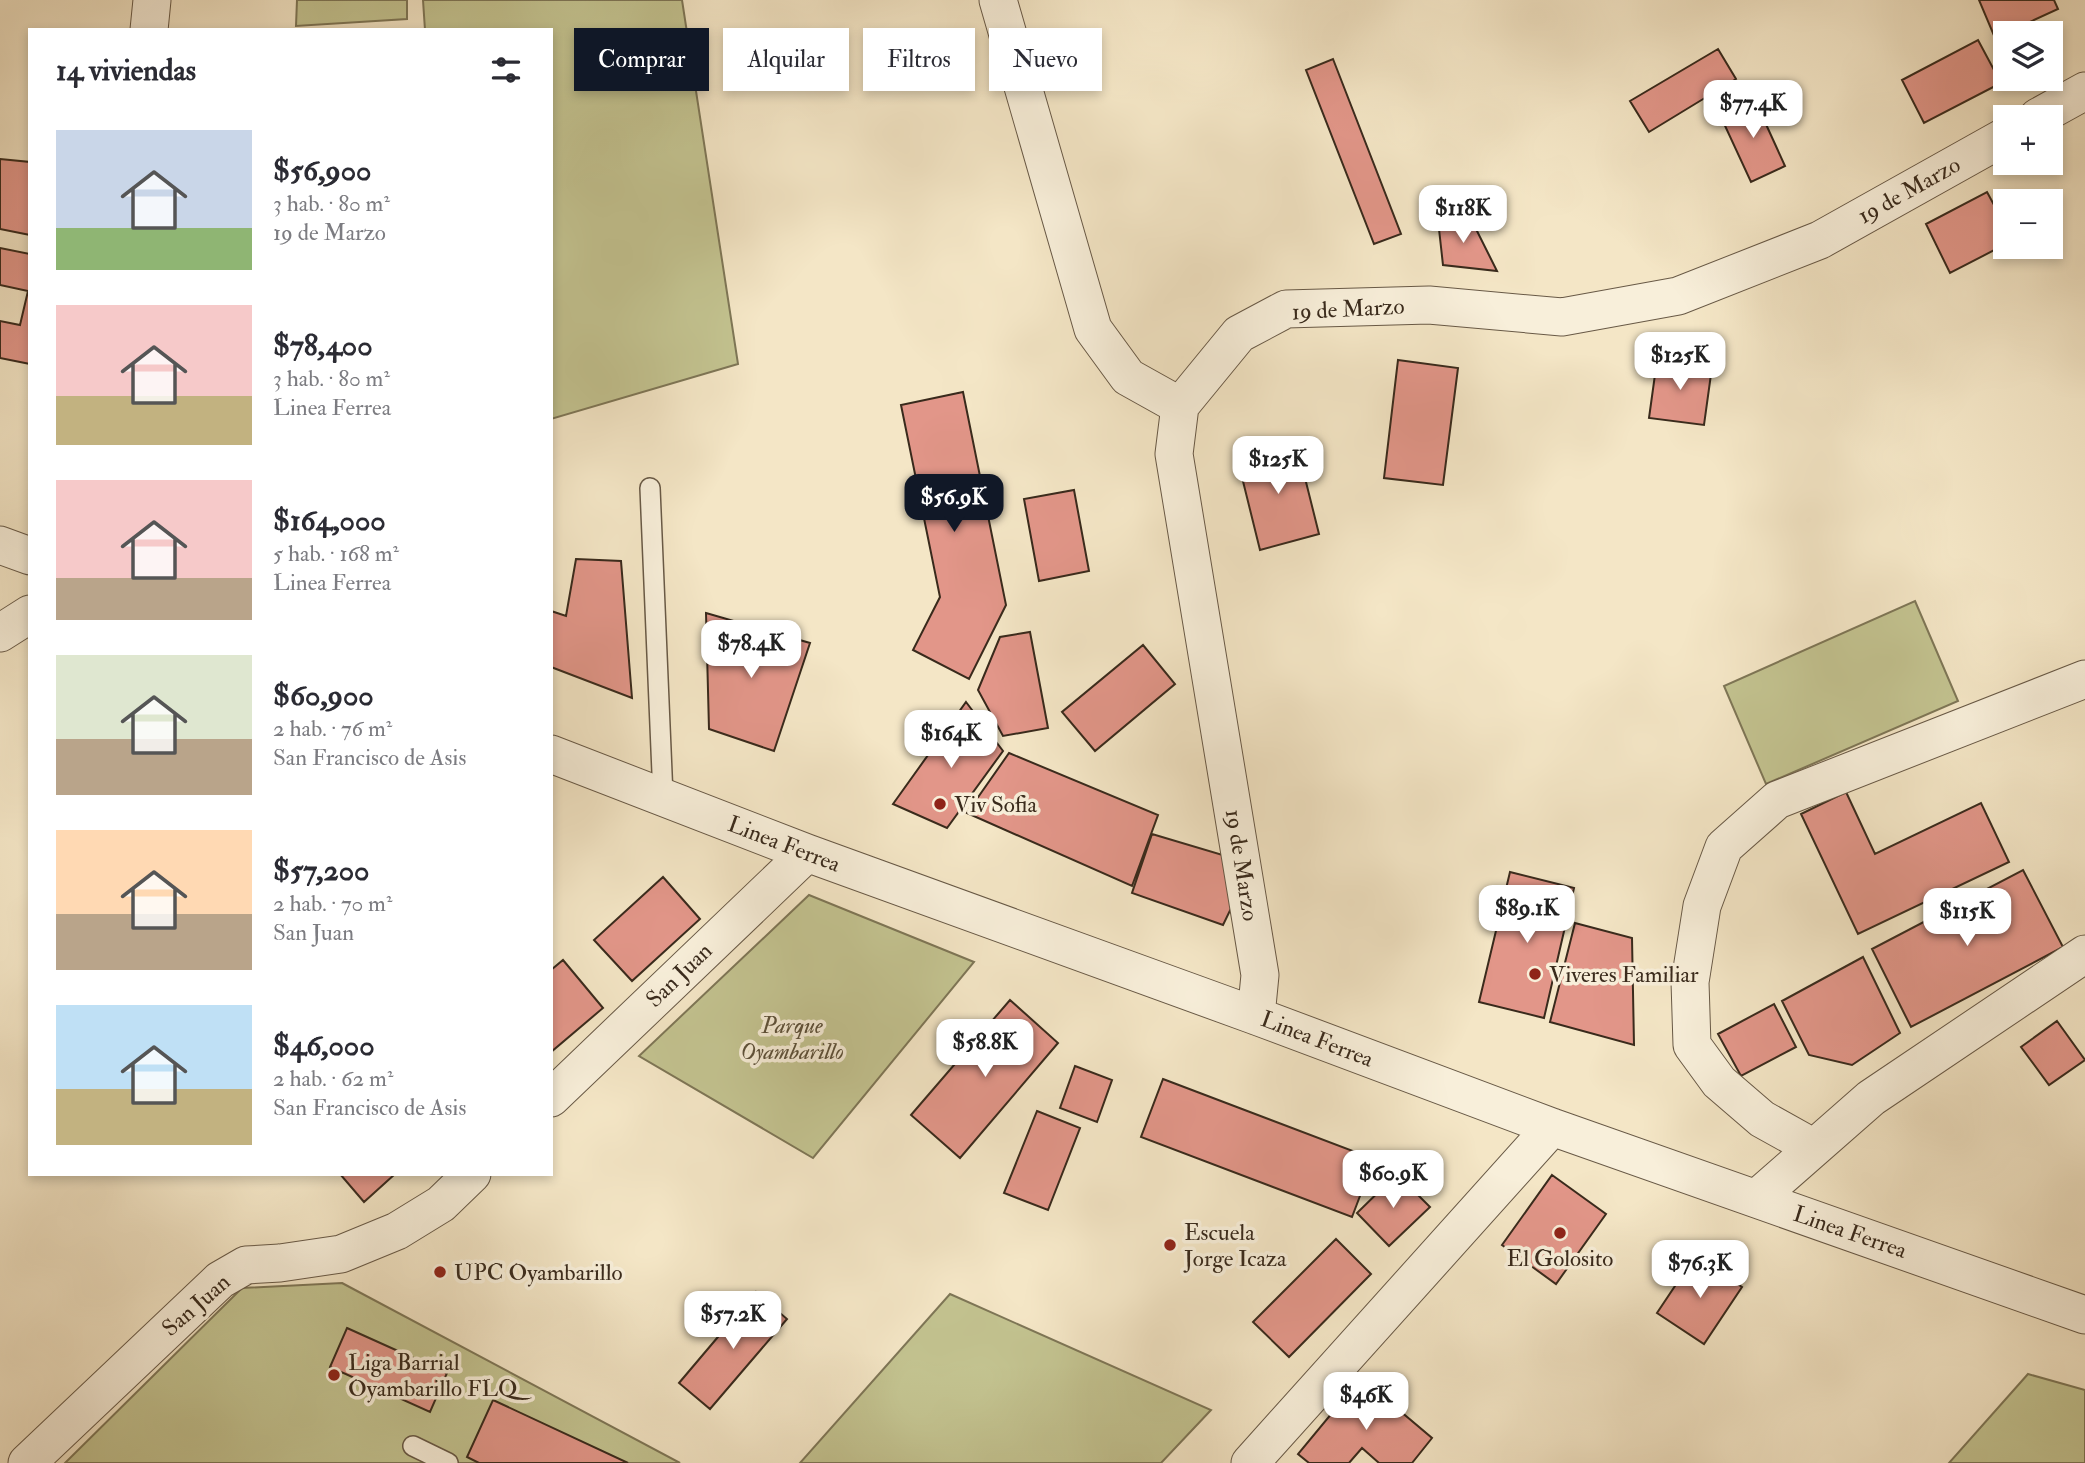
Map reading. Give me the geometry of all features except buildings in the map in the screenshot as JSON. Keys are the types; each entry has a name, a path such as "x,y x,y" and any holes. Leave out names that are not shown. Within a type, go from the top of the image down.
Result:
{"street":[{"path":"149,28 152,0"},
{"path":"998,0 1093,329 1128,377 1180,406"},
{"path":"2060,105 2085,91"},
{"name":"19 de Marzo","path":"1256,1016 1260,975 1174,454 1180,406 1239,334 1286,309 1429,305 1562,317 1678,296 1820,240 1993,143"},
{"path":"0,545 28,555"},
{"path":"0,633 28,615"},
{"path":"1814,1148 1762,1119 1719,1082 1692,1045 1690,982 1702,906 1724,847 1777,800 2085,679"},
{"name":"Linea Ferrea","path":"553,755 807,853 1552,1127 2085,1315"},
{"name":"San Juan","path":"553,1096 807,853"},
{"path":"1756,1199 1871,1098 2085,954"},
{"path":"1250,1463 1552,1127"},
{"name":"San Juan","path":"27,1463 220,1280 246,1265 341,1254 397,1231 441,1204 470,1176"}],"lane":[{"path":"650,488 663,797"},
{"path":"413,1447 448,1463"}],"green space":[{"path":"297,0 407,0 407,19 296,26"},
{"path":"423,0 682,0 686,28 574,28 574,91 696,91 738,364 553,418 553,28 425,28"},
{"path":"1915,601 1958,701 1766,784 1724,686"},
{"name":"Parque Oyambarillo","path":"809,895 974,962 813,1158 639,1056"},
{"name":"Liga Barrial Oyambarillo FLQ","path":"342,1283 680,1463 65,1463 242,1288"},
{"path":"950,1294 1211,1410 1161,1463 800,1463"},
{"path":"2028,1374 2085,1390 2085,1463 1949,1463"}],"place":[{"name":"Viv Sofia","path":"940,804"},
{"name":"Viveres Familiar","path":"1535,974"},
{"name":"El Golosito","path":"1560,1233"},
{"name":"Escuela Jorge Icaza","path":"1170,1245"},
{"name":"UPC Oyambarillo","path":"440,1272"},
{"name":"Liga Barrial Oyambarillo FLQ","path":"334,1375"}]}
